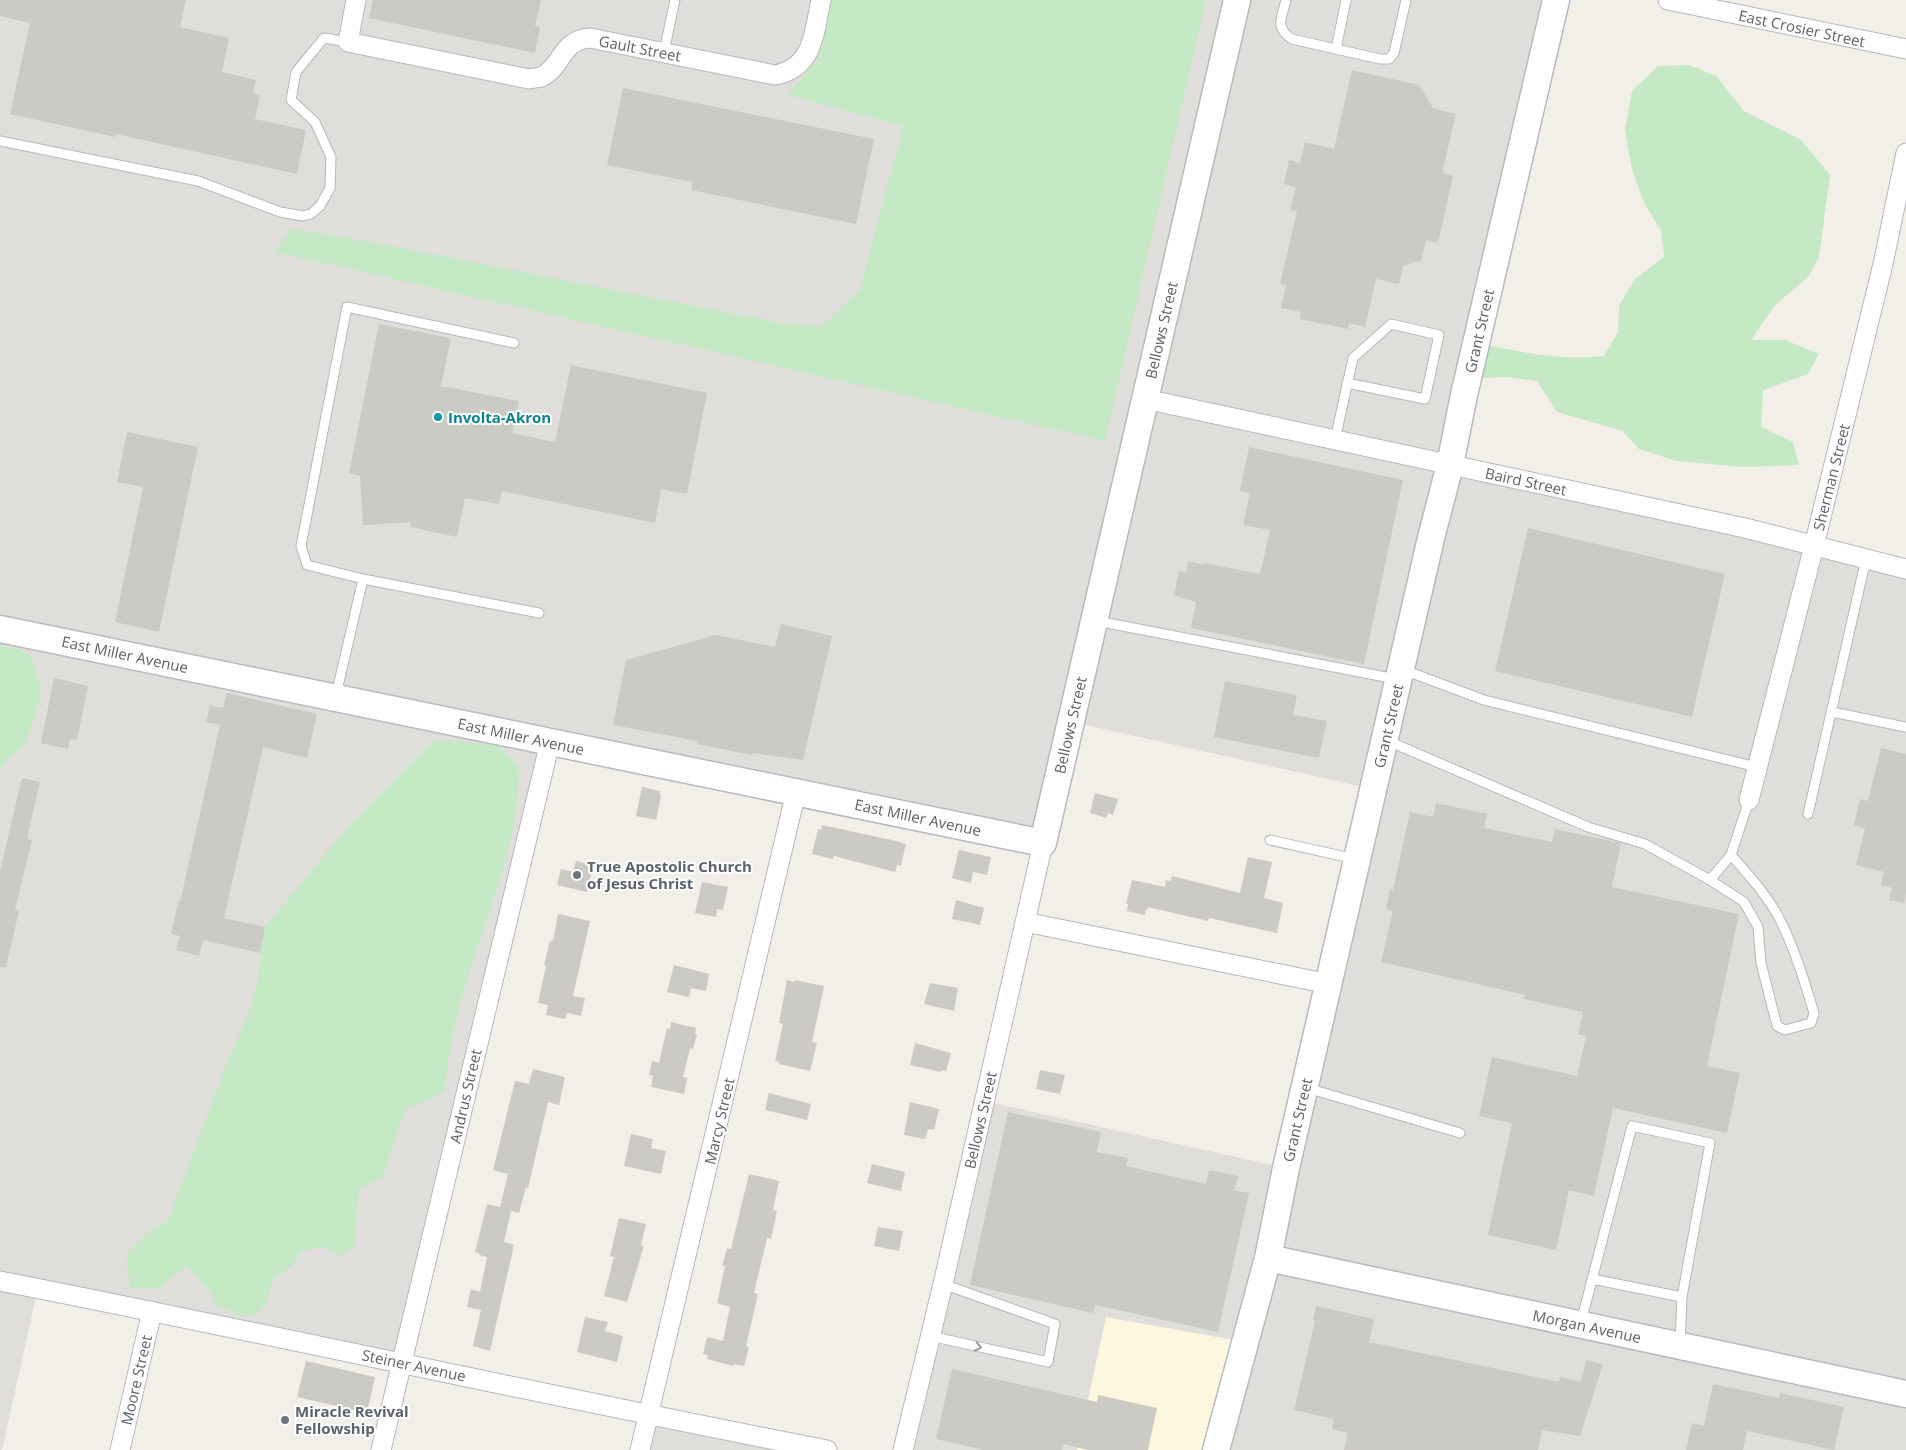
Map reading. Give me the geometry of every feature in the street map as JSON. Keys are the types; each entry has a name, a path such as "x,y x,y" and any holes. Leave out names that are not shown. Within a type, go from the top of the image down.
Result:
{"street":[{"path":"352,43 356,0"},
{"name":"Gault Street","path":"352,43 529,79 541,76 551,69 570,44 582,38 590,38 775,75 784,73 804,61 808,53 821,0"},
{"name":"Bellows Street","path":"903,1450 943,1284 1237,0"},
{"name":"Grant Street","path":"1216,1450 1268,1258 1328,984 1556,0"},
{"name":"East Crosier Street","path":"1668,0 1906,49"},
{"name":"Sherman Street","path":"1748,800 1814,546 1883,264 1906,153"},
{"name":"Baird Street","path":"1145,399 1745,528 1906,569"},
{"name":"East Miller Avenue","path":"0,629 1043,843"},
{"name":"Andrus Street","path":"381,1450 550,742"},
{"name":"Marcy Street","path":"640,1450 796,792"},
{"path":"1025,922 1328,984"},
{"name":"Morgan Avenue","path":"1268,1258 1906,1394"},
{"name":"Steiner Avenue","path":"0,1281 401,1362 649,1416 827,1450"},
{"name":"Moore Street","path":"120,1450 152,1311"}],"lane":[{"path":"664,52 675,0"},
{"path":"1286,0 1280,25 1282,32 1292,39 1380,59 1389,59 1394,53 1406,0"},
{"path":"1336,49 1346,0"},
{"path":"0,140 198,181 280,212 303,216 311,214 320,206 330,188 331,158 315,122 290,100 296,72 324,38 352,43"},
{"path":"514,343 348,307 301,546 307,565 363,579 539,613"},
{"path":"1335,440 1353,358 1391,324 1439,335 1425,399 1348,384"},
{"path":"1808,814 1866,559"},
{"path":"336,698 363,579"},
{"path":"1094,621 1400,674 1484,700 1757,766"},
{"path":"1832,712 1906,728"},
{"path":"1385,740 1588,827 1645,844 1710,880 1744,902 1758,927 1761,962 1777,1026 1785,1030 1810,1023 1814,1013 1795,953 1777,915 1746,872 1731,855"},
{"path":"1710,880 1731,855 1748,800"},
{"path":"1270,840 1358,859"},
{"path":"1305,1087 1460,1133"},
{"path":"1581,1324 1632,1126 1710,1143 1682,1298 1680,1345"},
{"path":"1592,1279 1682,1298"},
{"path":"930,1336 1048,1362 1055,1324 943,1284"}],"shaded area":[{"path":"0,0 1556,0 1450,464 1906,569 1906,1450 1216,1450 1245,1342 1106,1317 1077,1450 903,1450 984,1101 1286,1168 1373,789 1072,722 1043,843 550,742 401,1362 38,1288 2,1450 0,1450"},
{"path":"1106,1317 1245,1342 1216,1450 1077,1450"},
{"path":"649,1415 827,1450 640,1450"}],"green space":[{"path":"832,0 1206,0 1105,441 275,252 291,229 356,239 776,322 820,327 860,290 903,126 788,95 818,58"},
{"path":"1689,65 1716,76 1744,111 1801,140 1830,175 1819,257 1808,277 1775,305 1751,340 1785,340 1819,354 1808,374 1763,390 1761,427 1793,442 1799,465 1744,467 1677,461 1639,449 1623,431 1557,412 1537,381 1507,377 1481,378 1490,346 1561,357 1604,356 1618,332 1619,306 1635,279 1664,257 1661,230 1645,205 1632,170 1625,130 1632,91 1658,66"},
{"path":"0,645 18,649 30,655 39,680 40,698 30,733 22,748 9,758 0,770"},
{"path":"452,740 497,745 519,765 517,805 512,831 497,889 462,996 451,1044 444,1092 405,1110 383,1177 359,1189 354,1246 340,1255 322,1247 302,1251 290,1267 273,1280 267,1302 258,1314 242,1316 218,1307 208,1290 186,1266 159,1289 130,1288 126,1254 149,1231 167,1222 225,1068 248,1014 258,980 260,953 265,927 347,828 432,742"}],"building":[{"path":"0,0 186,0 180,27 229,38 222,72 256,80 253,93 260,95 255,119 306,130 297,174 116,134 115,137 10,114 30,23 0,16"},
{"path":"373,0 541,0 535,26 540,27 535,53 369,18"},
{"path":"1352,70 1419,85 1433,108 1456,114 1442,173 1453,176 1438,243 1426,240 1421,262 1416,261 1403,266 1399,284 1376,279 1365,327 1349,323 1348,329 1300,319 1301,312 1281,308 1286,285 1280,284 1297,211 1290,210 1296,187 1284,184 1289,160 1300,163 1305,142 1334,149"},
{"path":"623,88 874,139 856,224 691,190 692,182 607,165"},
{"name":"Involta-Akron","path":"379,324 451,338 441,386 519,401 512,433 555,442 571,365 707,393 687,494 661,489 655,523 502,491 499,504 465,498 457,537 410,527 411,522 363,525 360,476 349,473"},
{"path":"127,432 198,447 159,632 115,622 143,487 117,482"},
{"path":"1249,447 1403,480 1364,664 1191,628 1196,602 1174,595 1179,571 1186,572 1188,561 1260,574 1270,530 1243,525 1250,493 1240,491"},
{"path":"1528,528 1725,574 1692,717 1495,671"},
{"path":"781,624 832,636 803,760 753,753 752,755 697,744 698,741 613,725 626,660 716,635 775,647"},
{"path":"54,678 88,686 77,740 70,739 68,749 41,743"},
{"path":"1225,681 1297,695 1293,715 1327,721 1319,758 1214,737"},
{"path":"227,693 317,714 307,758 263,747 224,918 265,927 260,953 203,940 199,956 176,950 180,936 171,934 220,725 206,722 210,705 223,708"},
{"path":"1881,748 1906,754 1906,894 1904,903 1889,900 1892,888 1881,885 1884,872 1856,865 1865,828 1854,825 1860,799 1868,801"},
{"path":"22,778 40,782 27,839 32,840 15,910 19,911 6,967 0,967 0,871"},
{"path":"642,787 660,791 661,796 656,820 636,816"},
{"path":"1095,793 1118,799 1113,815 1108,813 1106,818 1090,813"},
{"path":"1436,803 1487,814 1484,828 1552,842 1555,829 1621,843 1612,887 1739,914 1707,1066 1740,1073 1727,1133 1613,1108 1594,1196 1569,1190 1556,1250 1488,1235 1512,1123 1479,1116 1492,1057 1577,1076 1586,1036 1578,1034 1583,1012 1524,999 1525,995 1381,962 1393,911 1386,909 1390,889 1393,890 1410,812 1433,817"},
{"path":"822,825 906,844 901,866 897,865 895,872 834,856 833,859 812,854 818,829 821,830"},
{"path":"959,850 991,857 987,875 973,872 971,883 952,878"},
{"path":"1248,857 1272,862 1264,898 1283,903 1277,933 1209,918 1208,921 1148,907 1145,915 1127,911 1128,904 1126,904 1132,880 1165,887 1166,880 1170,881 1172,876 1240,893"},
{"name":"True Apostolic Church of Jesus Christ","path":"576,861 593,865 587,892 557,885 561,869 573,872"},
{"path":"702,882 728,887 723,910 717,909 716,917 695,913"},
{"path":"956,900 984,908 980,925 952,919"},
{"path":"558,914 590,921 573,996 585,998 581,1016 567,1013 565,1019 546,1015 548,1005 538,1003 546,966 544,965 550,941 553,941"},
{"path":"674,965 709,974 706,991 691,988 689,997 667,992"},
{"path":"787,980 824,986 812,1042 817,1043 810,1071 779,1064 779,1062 775,1061 783,1024 779,1023"},
{"path":"930,983 958,988 954,1011 924,1004"},
{"path":"671,1022 696,1028 695,1034 697,1034 693,1049 690,1048 683,1077 687,1078 684,1094 651,1087 653,1076 649,1075 652,1061 659,1063 667,1028 670,1029"},
{"path":"915,1043 951,1053 946,1071 941,1070 941,1072 910,1065"},
{"path":"533,1069 565,1077 559,1105 548,1102 528,1188 526,1187 519,1213 511,1211 504,1242 514,1245 490,1351 473,1346 481,1310 467,1307 471,1289 480,1292 487,1257 475,1252 487,1204 500,1207 508,1174 493,1170 515,1081 529,1084"},
{"path":"1040,1070 1065,1075 1060,1094 1036,1089"},
{"path":"769,1093 811,1104 807,1120 765,1110"},
{"path":"910,1102 939,1109 934,1130 928,1129 925,1139 904,1135"},
{"path":"1008,1112 1101,1132 1097,1152 1128,1158 1126,1166 1206,1184 1209,1170 1238,1176 1234,1190 1249,1193 1218,1332 1095,1305 1093,1313 970,1285"},
{"path":"631,1134 653,1139 651,1148 666,1151 661,1174 624,1166"},
{"path":"872,1164 905,1172 901,1191 867,1183"},
{"path":"749,1174 779,1181 773,1210 777,1211 771,1239 767,1238 754,1293 758,1294 746,1346 749,1347 744,1366 734,1364 733,1366 707,1359 708,1355 703,1354 707,1337 723,1341 730,1307 717,1303 725,1266 722,1266 727,1248 731,1249"},
{"path":"619,1218 646,1224 641,1246 644,1246 627,1302 604,1296 614,1257 610,1256"},
{"path":"878,1227 903,1231 899,1251 874,1246"},
{"path":"1316,1306 1374,1319 1369,1342 1559,1382 1560,1377 1581,1382 1586,1360 1603,1364 1580,1436 1542,1430 1538,1450 1344,1450 1348,1433 1332,1429 1334,1419 1294,1410 1315,1321 1313,1320"},
{"path":"585,1317 608,1322 605,1331 623,1336 617,1362 577,1352"},
{"path":"306,1361 375,1377 367,1413 297,1397"},
{"path":"952,1369 1097,1402 1098,1395 1157,1408 1148,1450 1088,1450 1064,1444 1062,1450 984,1450 936,1439"},
{"path":"1713,1384 1779,1398 1780,1393 1844,1407 1834,1450 1747,1431 1743,1450 1686,1450 1692,1423 1704,1426"}],"place":[{"name":"Involta-Akron","path":"438,417"},
{"name":"True Apostolic Church of Jesus Christ","path":"577,875"},
{"name":"Miracle Revival Fellowship","path":"285,1420"}]}
